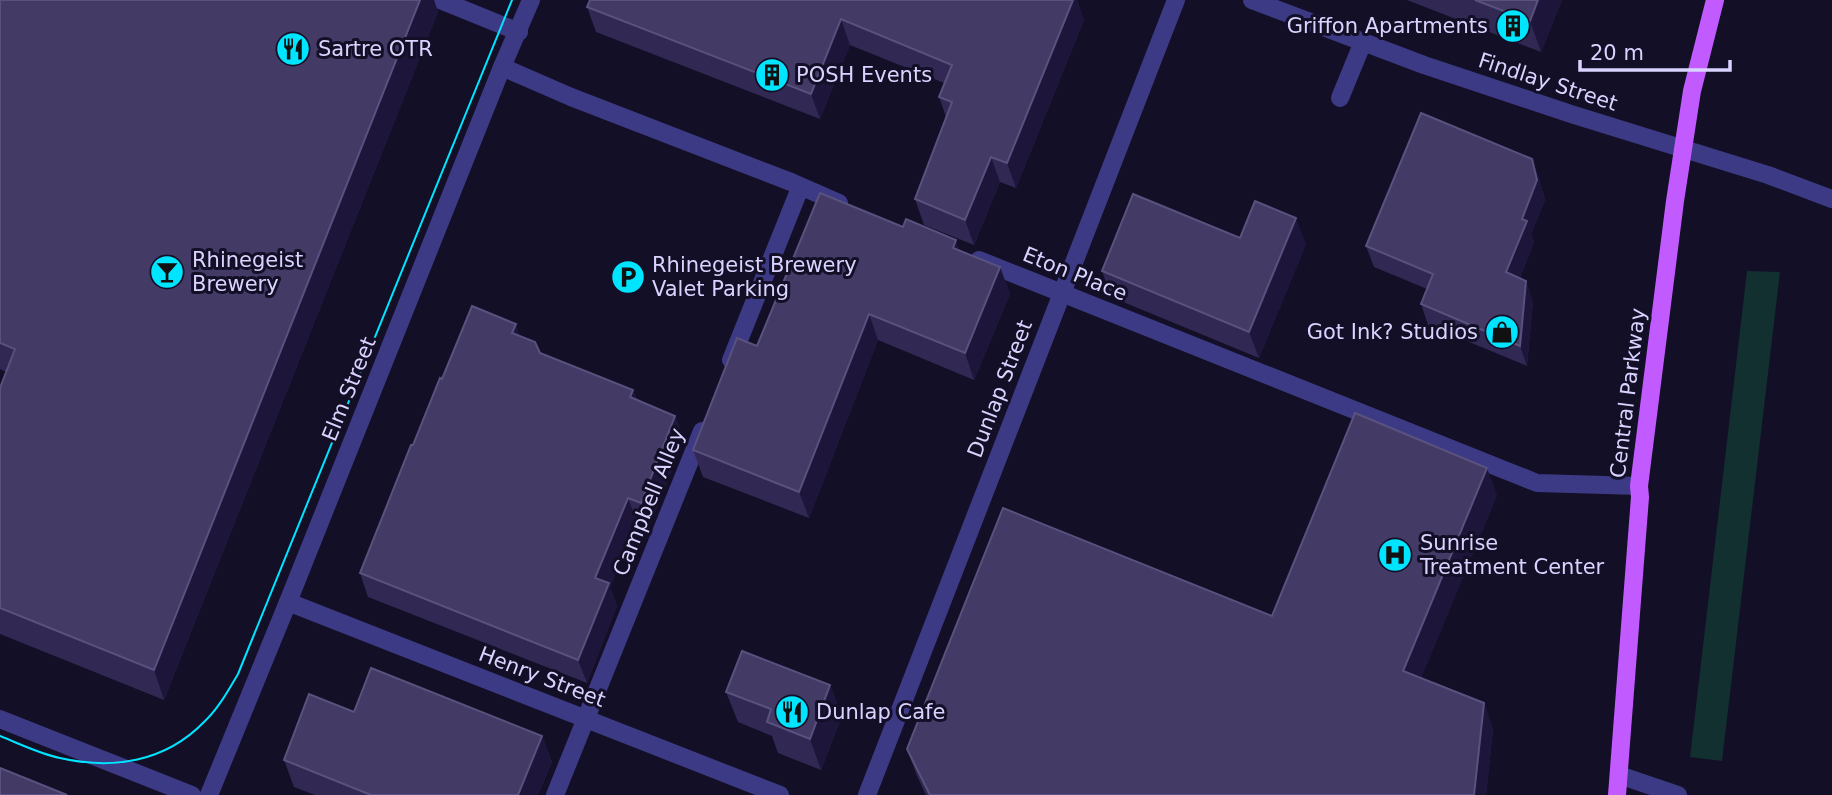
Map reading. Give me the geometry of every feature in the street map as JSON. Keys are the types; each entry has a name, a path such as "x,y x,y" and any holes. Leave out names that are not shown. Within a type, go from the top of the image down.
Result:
{"main road":[{"name":"Central Parkway","path":"1617,795 1639,486 1683,148 1692,91 1715,0"}],"street":[{"path":"440,0 519,32"},
{"name":"Elm Street","path":"209,795 531,0"},
{"name":"Dunlap Street","path":"867,795 1177,0"},
{"name":"Findlay Street","path":"1260,1 1424,65 1768,175 1832,199"},
{"path":"1339,98 1363,42"},
{"path":"502,67 850,208"},
{"path":"722,382 800,188"},
{"name":"Eton Place","path":"962,253 1537,483 1639,486"},
{"name":"Campbell Alley","path":"555,795 706,421"},
{"name":"Henry Street","path":"288,602 780,795"},
{"path":"0,719 192,795"},
{"path":"1619,775 1678,795"}],"green space":[{"path":"1747,271 1780,272 1722,761 1690,757"}],"building":[{"name":"Rhinegeist Brewery","path":"0,0 420,0 154,670 0,608 0,388 15,349 0,343"},
{"path":"590,0 1073,0 1007,163 991,157 965,220 915,199 952,102 939,97 952,65 841,19 811,94 587,7"},
{"path":"1475,0 1538,0 1530,21"},
{"path":"1421,113 1532,159 1537,180 1522,219 1527,221 1506,272 1526,281 1520,346 1421,304 1433,274 1366,246"},
{"path":"820,193 903,227 906,219 956,240 953,248 1000,267 965,353 869,314 799,492 693,450 737,338 757,346"},
{"path":"1133,194 1240,238 1255,201 1296,218 1249,332 1102,271"},
{"path":"472,306 516,324 512,333 535,342 540,353 633,390 630,397 675,416 641,503 628,498 595,578 609,583 578,660 360,573 411,445"},
{"path":"1355,413 1487,468 1403,671 1484,703 1474,795 930,795 907,749 1003,508 1272,616"},
{"path":"742,651 830,685 810,739 767,722 771,709 726,692"},
{"path":"371,668 542,736 518,795 371,795 284,760 309,694 354,712"},
{"path":"0,768 67,795 0,795"}],"tram line":[{"path":"0,736 38,751 80,762 137,760 173,746 189,736 218,706 238,674 512,0"}],"place":[{"name":"Griffon Apartments","path":"1513,26"},
{"name":"Sartre OTR","path":"293,49"},
{"name":"POSH Events","path":"772,75"},
{"name":"Rhinegeist Brewery","path":"167,272"},
{"name":"Rhinegeist Brewery Valet Parking","path":"628,277"},
{"name":"Got Ink? Studios","path":"1502,332"},
{"name":"Sunrise Treatment Center","path":"1395,555"},
{"name":"Dunlap Cafe","path":"792,712"}]}
